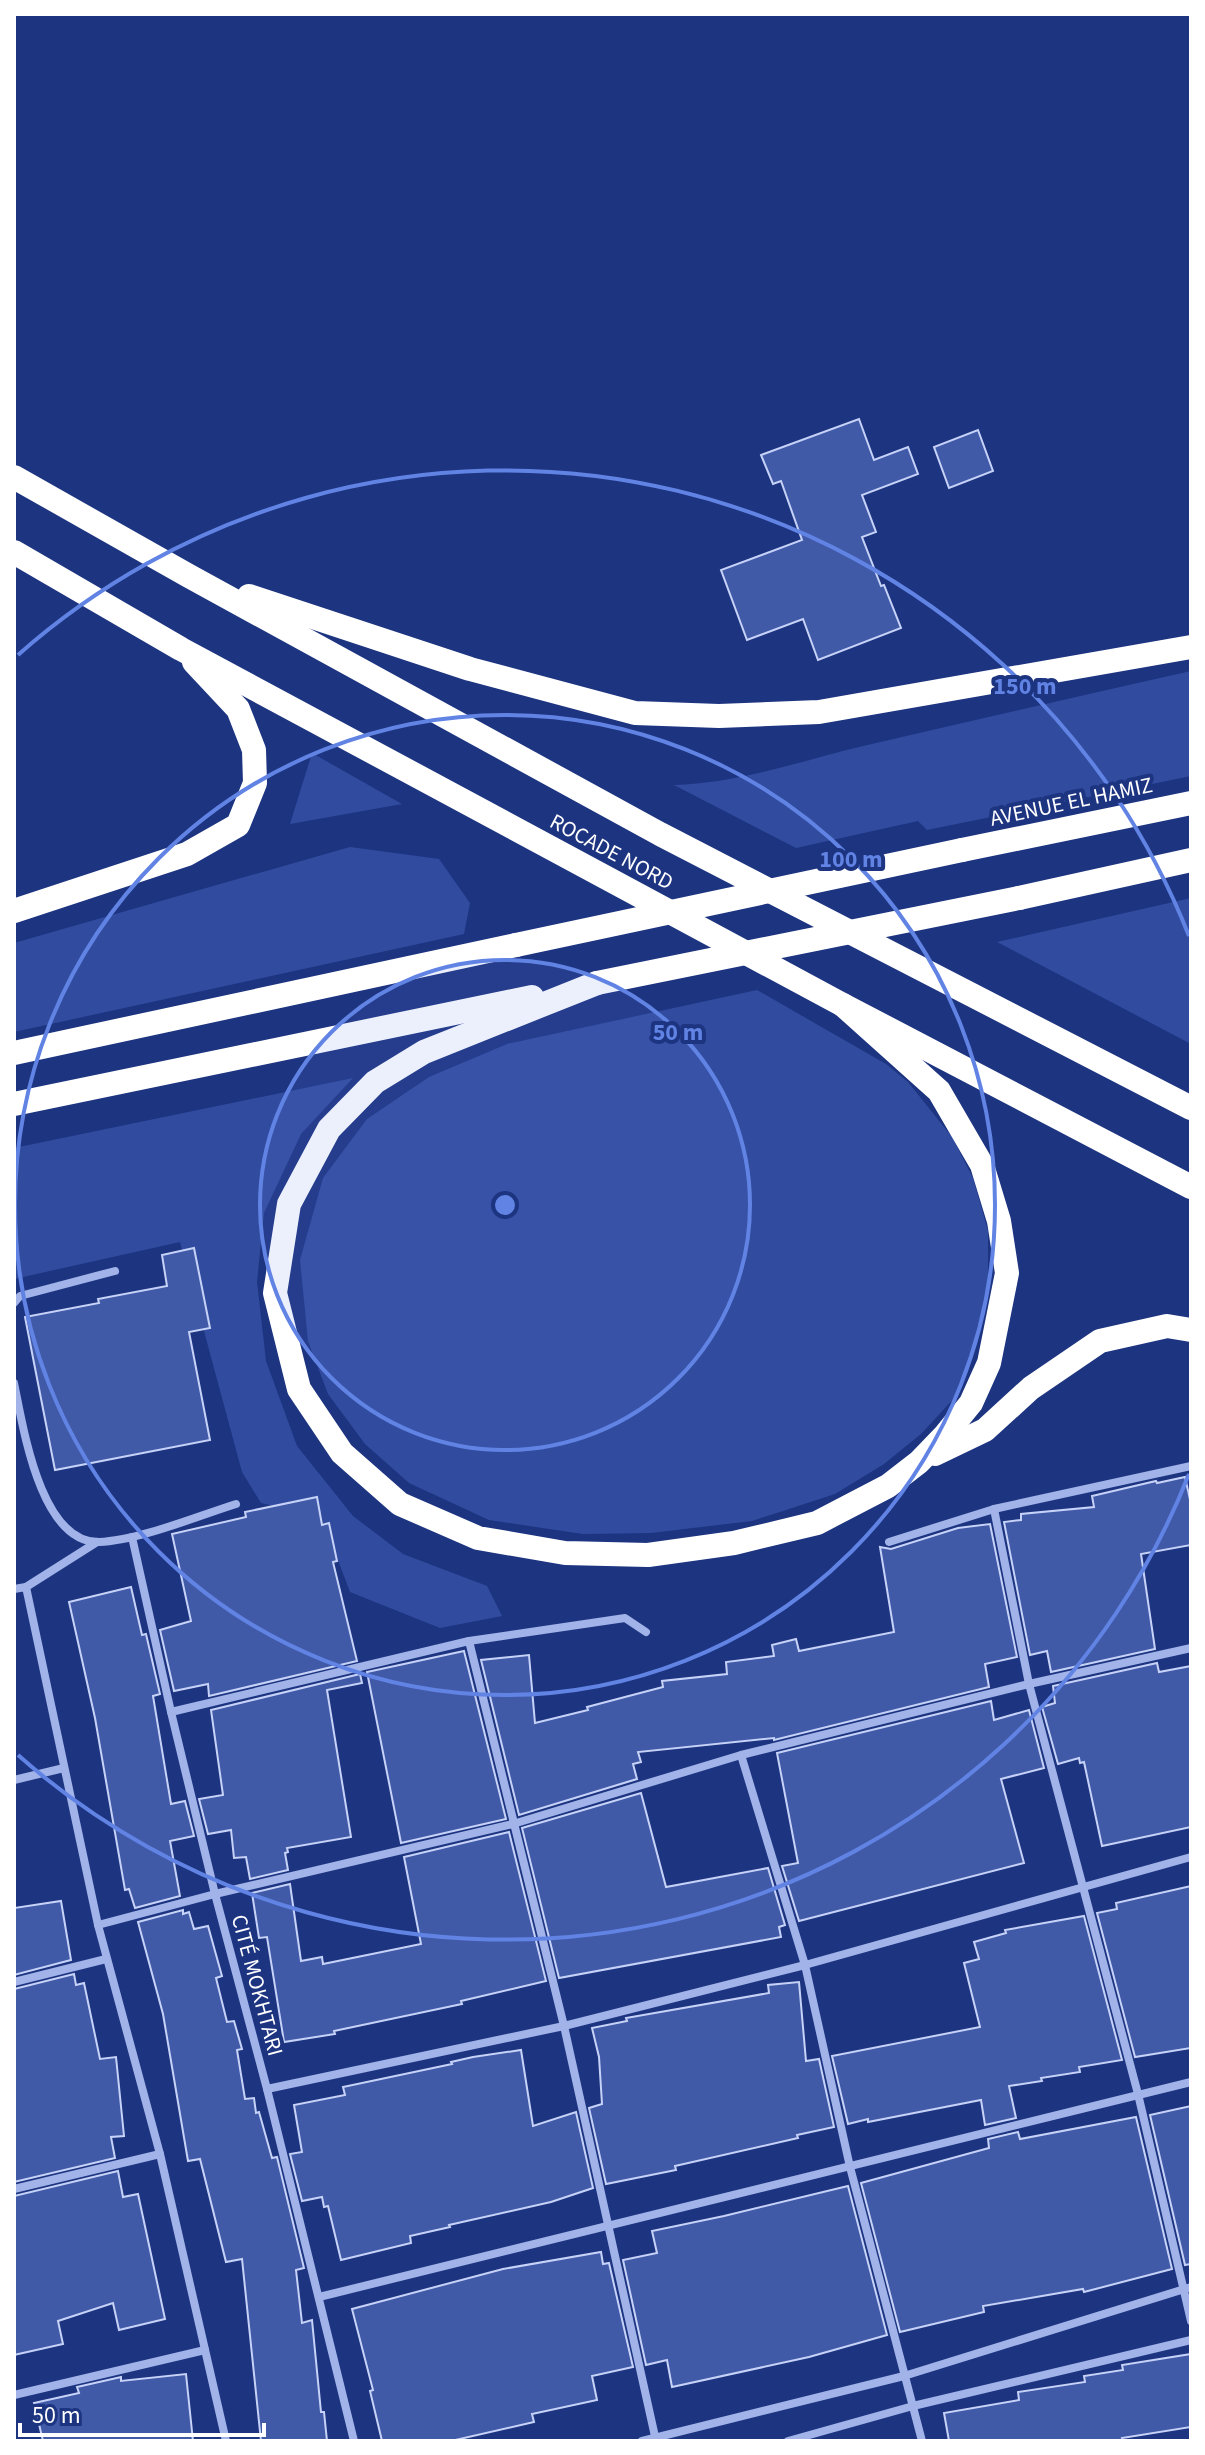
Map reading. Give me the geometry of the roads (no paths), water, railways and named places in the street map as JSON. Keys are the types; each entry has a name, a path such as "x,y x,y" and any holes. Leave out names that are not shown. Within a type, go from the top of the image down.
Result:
{"highway":[{"name":"ROCADE NORD","path":"14,477 660,834 1191,1108"},
{"name":"ROCADE NORD","path":"14,552 181,649 843,1005 1191,1187"},
{"path":"189,576 470,669 635,713 719,716 819,712 1191,647"},
{"path":"14,911 187,854 238,825 255,783 254,750 238,709 181,649"},
{"name":"AVENUE EL HAMIZ","path":"14,1053 1191,803"},
{"path":"14,1104 1191,860"},
{"path":"597,983 424,1052 375,1082 329,1129 289,1204 275,1293 299,1389 342,1453 400,1504 478,1538 565,1553 648,1555 734,1543 817,1523 888,1486 919,1462 971,1403 989,1363 1007,1273 999,1221 982,1165 939,1091 843,1005"},
{"path":"1168,1176 1191,1203"},
{"path":"919,1462 985,1430 1031,1388 1100,1341 1167,1326 1191,1330"}],"street":[{"path":"14,1303 20,1296 115,1271"},
{"path":"14,1383 29,1456 42,1491 58,1518 76,1538 97,1542 132,1537 236,1504"},
{"path":"889,1542 994,1509 1191,1466"},
{"path":"994,1509 1029,1684 1138,2094 1187,2288 1191,2321"},
{"name":"CITÉ MOKHTARI","path":"132,1537 215,1894 354,2441"},
{"path":"14,1589 26,1587 97,1542"},
{"path":"26,1587 98,1925 160,2154 226,2441"},
{"path":"171,1712 469,1641 625,1618 646,1632"},
{"path":"469,1641 564,2026 656,2440"},
{"path":"98,1925 215,1894 513,1824 741,1755 1029,1684 1191,1648"},
{"path":"741,1755 805,1965 850,2167 922,2441"},
{"path":"14,1780 64,1768"},
{"path":"267,2089 564,2026 805,1965 1191,1857"},
{"path":"14,1982 106,1959"},
{"path":"319,2297 1191,2082"},
{"path":"14,2189 160,2154"},
{"path":"642,2441 656,2440 904,2376 1187,2288"},
{"path":"788,2441 913,2406 1191,2340"},
{"path":"14,2395 205,2350"}]}
